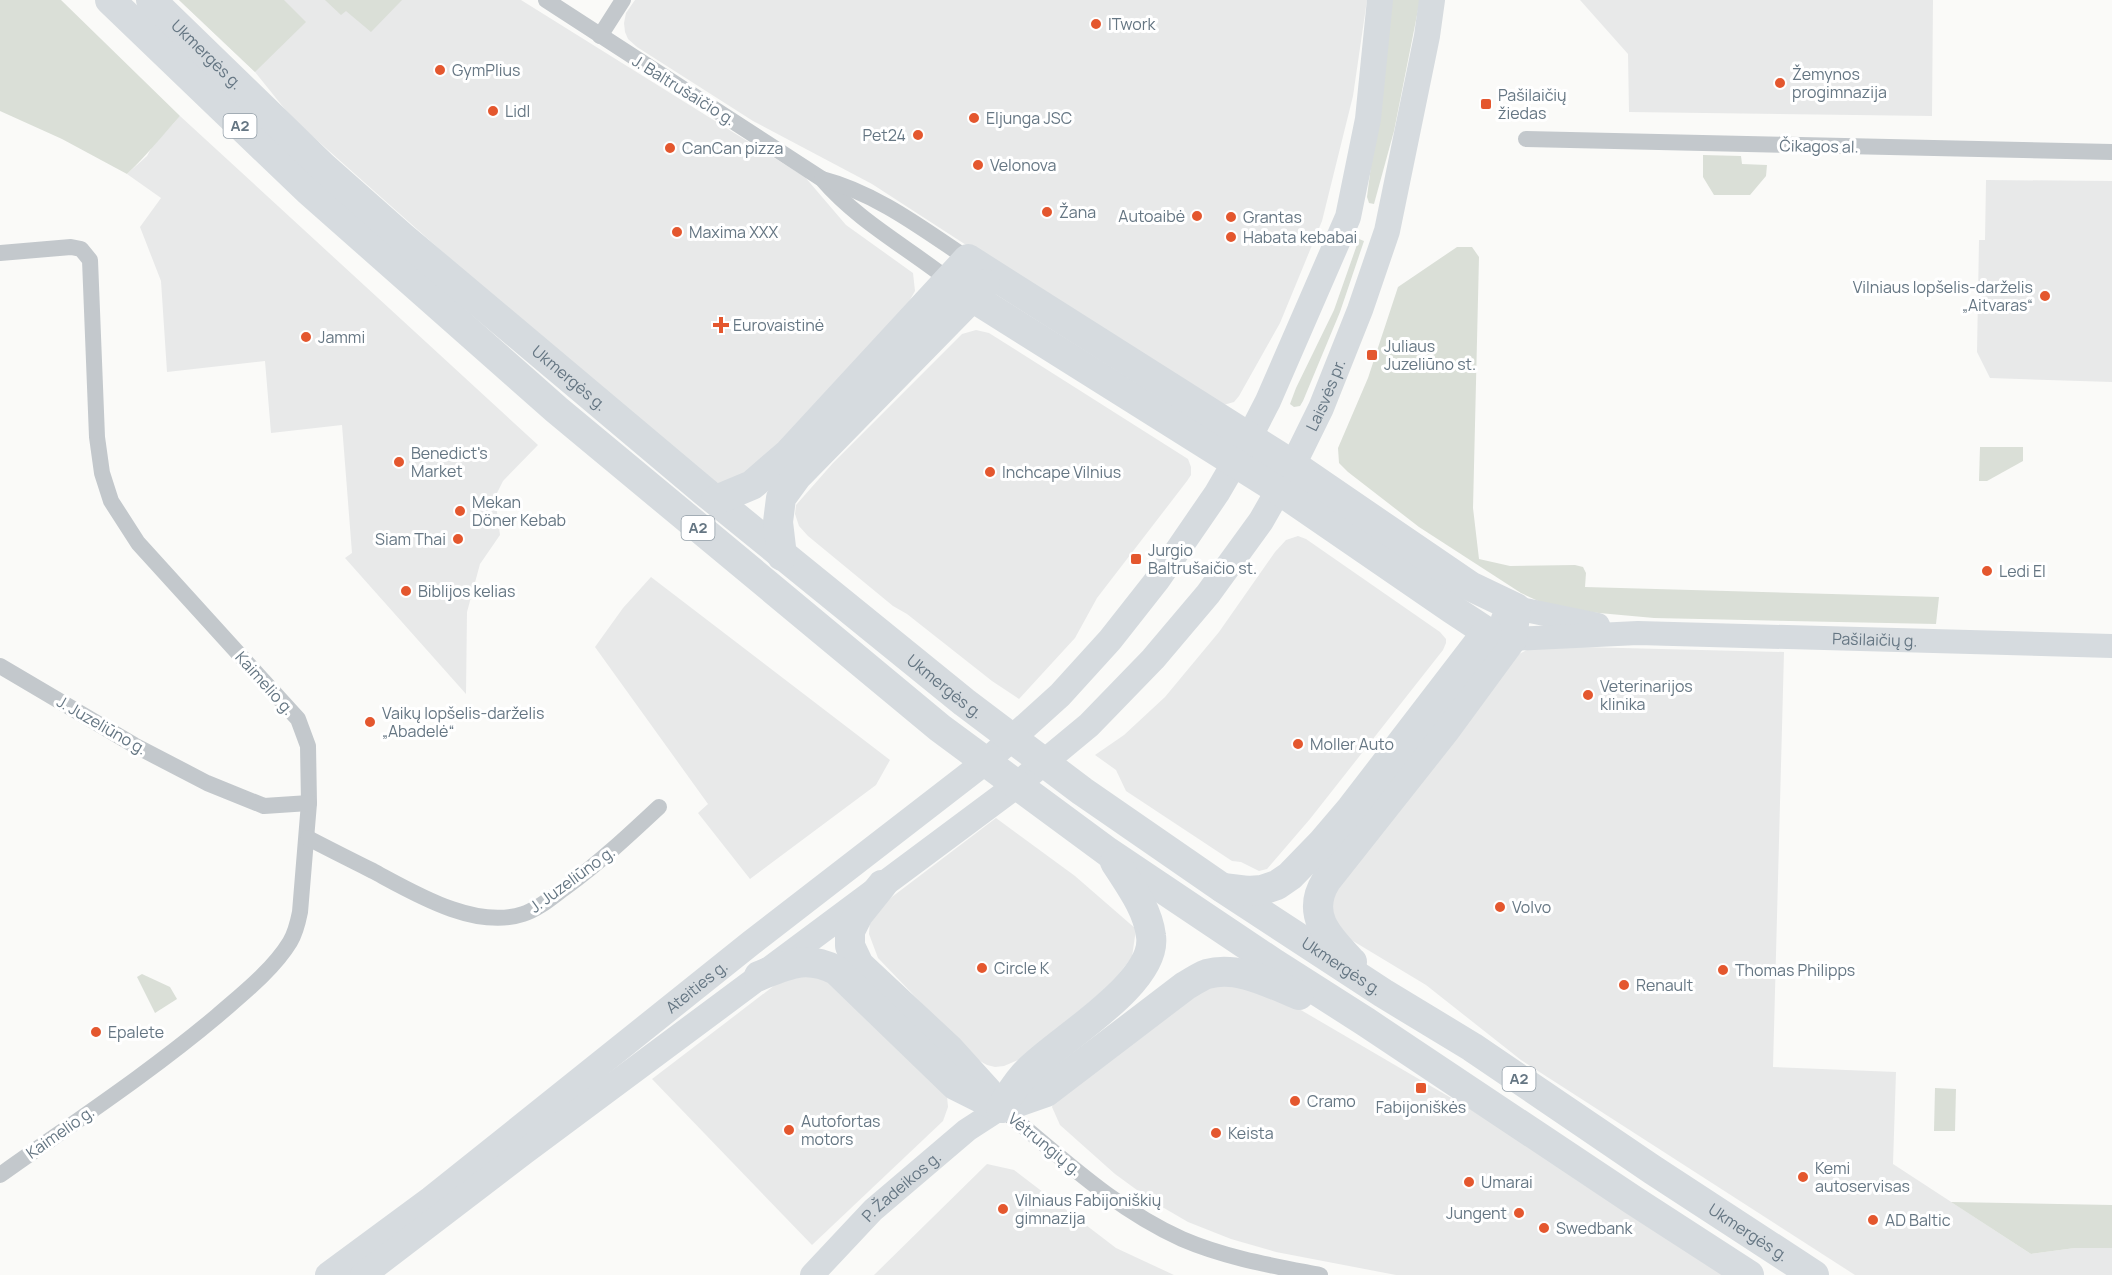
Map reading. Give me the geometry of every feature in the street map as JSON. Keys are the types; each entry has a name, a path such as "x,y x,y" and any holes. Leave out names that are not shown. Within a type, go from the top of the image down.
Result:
{"highway":[{"name":"Ukmergės g.","path":"110,0 308,190 566,418 940,728 1108,852 1749,1275"},
{"name":"Ukmergės g.","path":"151,0 323,167 402,237 782,555 964,702 1082,791 1221,887 1383,993 1472,1047 1653,1170 1814,1275"},
{"path":"716,500 752,485 782,459 971,278"},
{"path":"971,278 1286,478 1470,586 1516,608 1446,729 1326,881 1319,893 1317,907 1326,931 1335,945 1383,993"},
{"path":"782,555 778,522 781,498 797,476 948,319 971,278"},
{"path":"1286,478 1452,609 1500,635"},
{"path":"1221,887 1262,891 1290,876 1322,843 1500,635"},
{"path":"1000,1108 1027,1071 1126,990 1148,958 1151,935 1146,920 1137,897 1108,852"},
{"path":"882,885 858,915 850,930 850,946 860,965 950,1050 1000,1108"},
{"path":"759,976 789,964 811,961 836,970 955,1085 1000,1108 1046,1092 1185,986 1205,975 1223,972 1253,977 1356,1015"}],"main road":[{"path":"1242,450 1268,401 1348,217 1368,119 1380,0"},
{"name":"Laisvės pr.","path":"1089,725 1154,659 1208,594 1261,521 1286,478 1321,408 1360,310 1387,231 1427,36 1432,0"},
{"name":"Ateities g.","path":"328,1275 431,1198 989,759 1060,695 1110,640 1158,579 1242,450"},
{"name":"Ateities g.","path":"363,1275 524,1152 1013,788 1089,725"}],"street":[{"name":"J. Baltrušaičio g.","path":"546,0 822,179 836,196 858,216 971,278"},
{"path":"600,36 623,0"},
{"name":"Čikagos al.","path":"1526,139 2112,152"},
{"name":"J. Baltrušaičio g.","path":"822,179 845,185 870,197 971,278"},
{"name":"Kaimelio g.","path":"0,253 71,247 81,249 90,260 97,437 102,473 111,501 138,543 298,719 308,746 309,803 308,838 300,912 296,929 280,954 249,988 192,1037 0,1175"},
{"name":"Pašilaičių g.","path":"1516,608 1638,633"},
{"name":"Pašilaičių g.","path":"1500,635 1638,633 2112,646"},
{"name":"J. Juzeliūno g.","path":"0,666 134,744 207,783 264,806 309,803"},
{"name":"J. Juzeliūno g.","path":"308,838 443,905 493,918 510,917 524,914 560,892 597,864 659,807"},
{"name":"P. Žadeikos g.","path":"812,1275 873,1210 967,1130 1000,1108"},
{"name":"Vėtrungių g.","path":"1000,1108 1137,1216 1184,1240 1236,1258 1320,1275"}],"shaded area":[{"path":"0,0 61,0 180,116 127,174 62,139 0,111"},
{"path":"179,0 521,0 805,177 846,225 913,273 915,291 907,305 772,453 728,487 713,481 491,295 292,118 255,72"},
{"path":"179,0 284,0 306,22 255,72"},
{"path":"325,0 402,0 371,32 346,11 341,15"},
{"path":"635,0 1367,0 1353,96 1322,221 1280,323 1239,396 1234,402 1220,406 1210,403 872,184 753,121 637,47 628,39 624,23 626,13"},
{"path":"1392,0 1420,0 1394,131 1374,204 1369,203 1367,197"},
{"name":"Žemynos progimnazija","path":"1580,0 1933,0 1932,116 1629,112 1628,54"},
{"path":"180,116 538,445 503,481 495,497 500,535 480,564 467,612 466,694 345,558 352,553 342,425 271,433 265,361 167,372 161,281 140,227 161,198 127,174 147,156 152,147"},
{"path":"1703,155 1741,156 1742,164 1767,165 1766,176 1750,195 1714,195 1703,177"},
{"name":"Vilniaus lopšelis-darželis „Aitvaras“","path":"1986,180 2112,181 2112,382 1990,378 1977,352 1979,240 1985,240"},
{"path":"1359,239 1364,241 1340,312 1303,401 1300,406 1294,407 1290,404 1296,388 1334,310"},
{"path":"1457,247 1472,247 1479,257 1473,508 1479,559 1510,566 1575,565 1583,567 1586,573 1585,587 1939,597 1936,624 1654,618 1566,610 1549,606 1521,593 1419,527 1348,472 1339,463 1338,448 1368,378 1398,287"},
{"path":"976,330 989,333 1188,459 1191,467 1191,475 1187,481 1097,598 1075,638 1019,699 992,681 907,614 893,606 808,536 799,526 795,514 796,505 833,463 962,334"},
{"path":"1980,447 2023,447 2023,461 1987,481 1979,481"},
{"path":"1298,536 1306,539 1440,632 1446,639 1446,643 1443,650 1310,819 1267,869 1259,871 1241,862 1232,861 1126,791 1116,770 1095,755 1124,735 1165,697 1219,632 1275,552 1286,540"},
{"path":"651,577 890,760 876,785 750,879 698,813 708,804 595,647 623,608"},
{"path":"1543,646 1784,652 1773,1067 1896,1072 1893,1164 2031,1254 2075,1248 2112,1248 2112,1275 1855,1275 1521,1060 1426,985 1343,935 1335,926 1330,894 1519,654"},
{"path":"996,818 1075,876 1136,929 1132,957 1111,984 1020,1059 995,1067 978,1060 878,958 869,934 870,920 880,906"},
{"path":"142,974 170,987 177,999 155,1013 137,977"},
{"path":"788,975 829,975 947,1096 948,1107 943,1121 812,1245 652,1079"},
{"path":"1207,985 1265,989 1482,1116 1730,1275 1396,1275 1276,1252 1231,1239 1188,1222 1152,1201 1115,1174 1060,1125 1052,1107 1055,1098"},
{"path":"1935,1088 1956,1089 1955,1131 1934,1131"},
{"name":"Vilniaus Fabijoniškių gimnazija","path":"987,1164 1014,1170 1116,1248 1174,1275 874,1275"},
{"path":"1951,1202 2112,1205 2112,1248 2075,1248 2031,1254"}],"place":[{"name":"ITwork","path":"1096,24"},
{"name":"GymPlius","path":"440,70"},
{"name":"Žemynos progimnazija","path":"1780,83"},
{"name":"Pašilaičių žiedas","path":"1486,104"},
{"name":"Lidl","path":"493,111"},
{"name":"Eljunga JSC","path":"974,118"},
{"name":"Pet24","path":"918,135"},
{"name":"CanCan pizza","path":"670,148"},
{"name":"Velonova","path":"978,165"},
{"name":"Žana","path":"1047,212"},
{"name":"Autoaibė","path":"1197,216"},
{"name":"Grantas","path":"1231,217"},
{"name":"Maxima XXX","path":"677,232"},
{"name":"Habata kebabai","path":"1231,237"},
{"name":"Vilniaus lopšelis-darželis „Aitvaras“","path":"2045,296"},
{"name":"Eurovaistinė","path":"721,325"},
{"name":"Jammi","path":"306,337"},
{"name":"Juliaus Juzeliūno st.","path":"1372,355"},
{"name":"Benedict's Market","path":"399,462"},
{"name":"Inchcape Vilnius","path":"990,472"},
{"name":"Mekan Döner Kebab","path":"460,511"},
{"name":"Siam Thai","path":"458,539"},
{"name":"Jurgio Baltrušaičio st.","path":"1136,559"},
{"name":"Ledi El","path":"1987,571"},
{"name":"Biblijos kelias","path":"406,591"},
{"name":"Veterinarijos klinika","path":"1588,695"},
{"name":"Vaikų lopšelis-darželis „Abadelė“","path":"370,722"},
{"name":"Moller Auto","path":"1298,744"},
{"name":"Volvo","path":"1500,907"},
{"name":"Circle K","path":"982,968"},
{"name":"Thomas Philipps","path":"1723,970"},
{"name":"Renault","path":"1624,985"},
{"name":"Epalete","path":"96,1032"},
{"name":"Fabijoniškės","path":"1421,1088"},
{"name":"Cramo","path":"1295,1101"},
{"name":"Autofortas motors","path":"789,1130"},
{"name":"Keista","path":"1216,1133"},
{"name":"Kemi autoservisas","path":"1803,1177"},
{"name":"Umarai","path":"1469,1182"},
{"name":"Vilniaus Fabijoniškių gimnazija","path":"1003,1209"},
{"name":"Jungent","path":"1519,1213"},
{"name":"AD Baltic","path":"1873,1220"},
{"name":"Swedbank","path":"1544,1228"}]}
